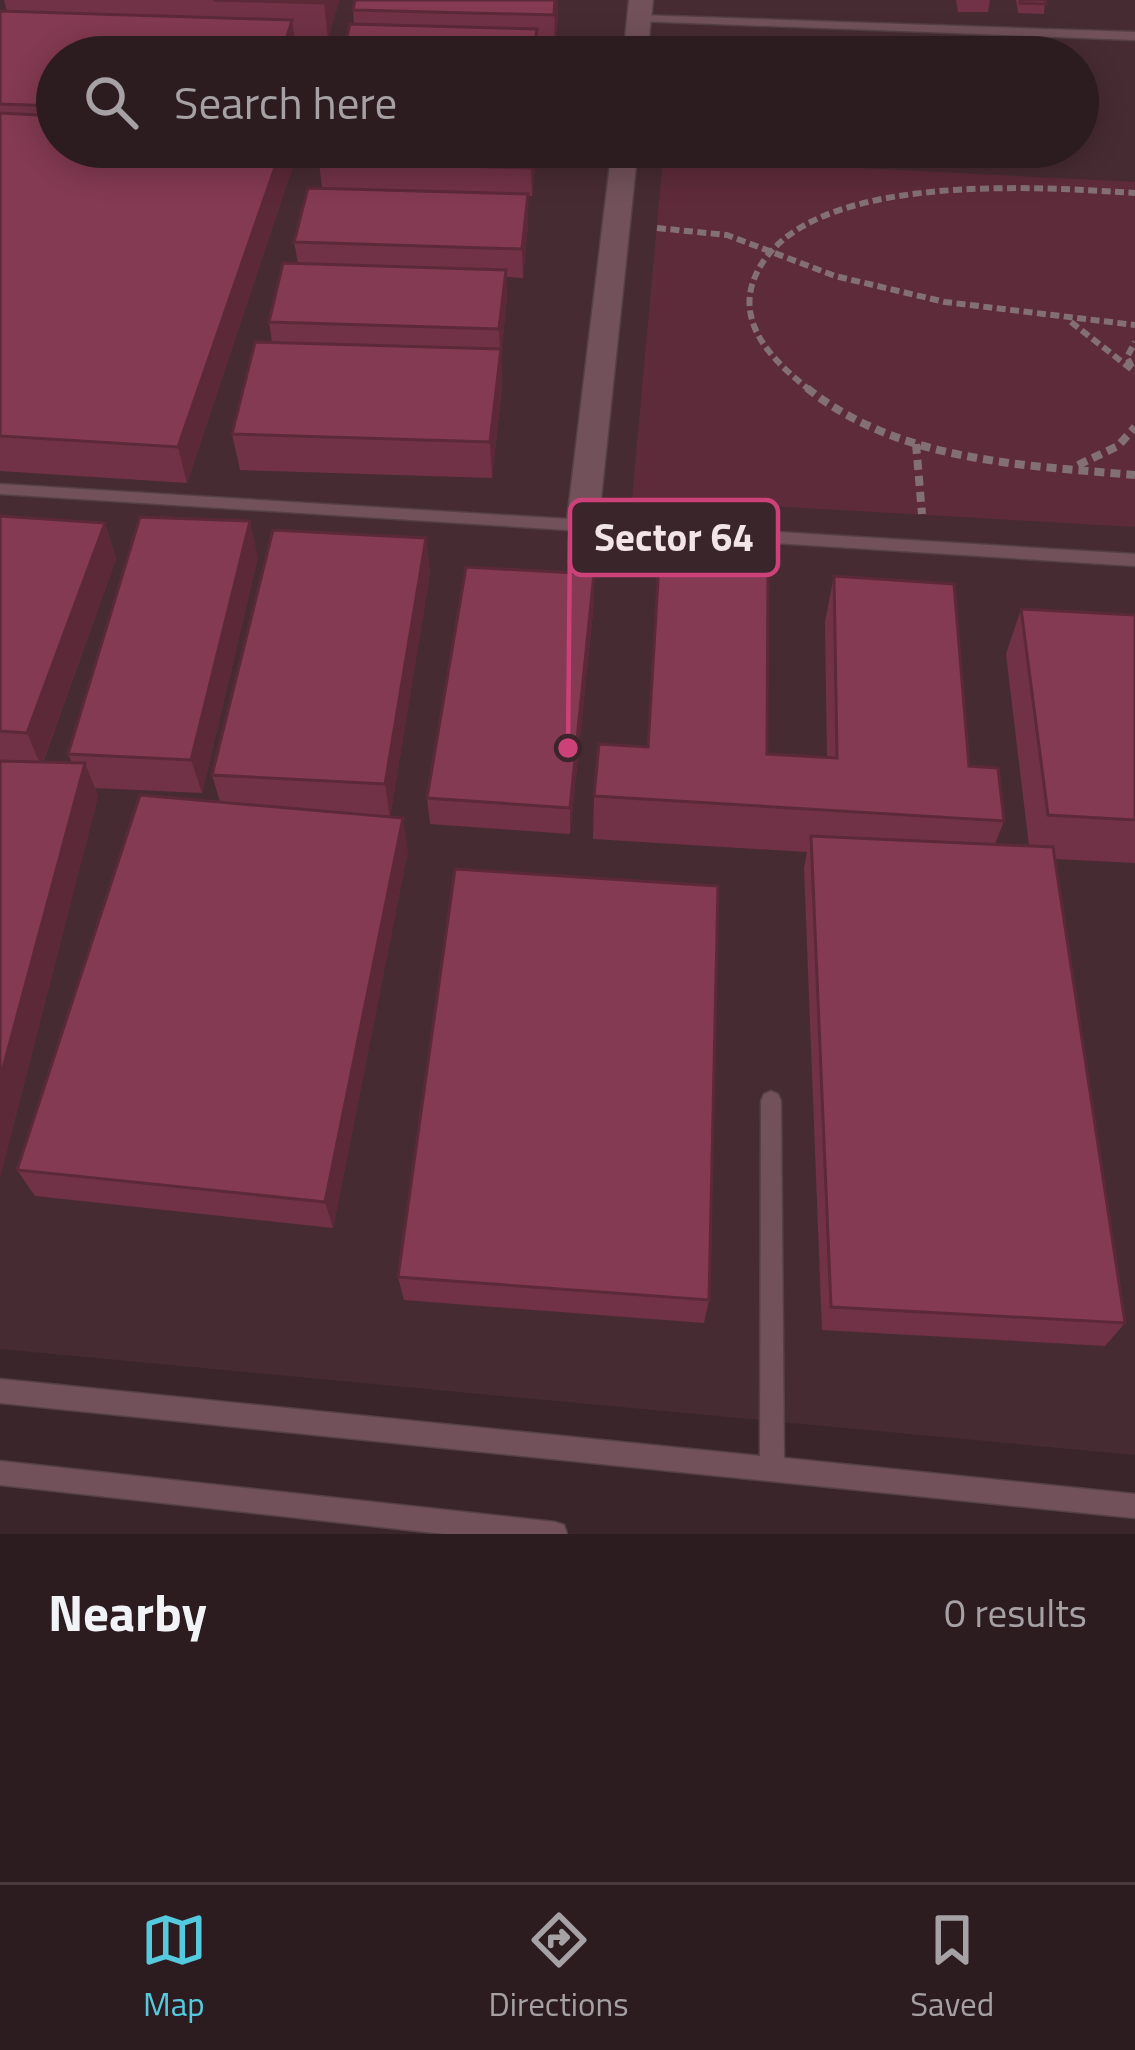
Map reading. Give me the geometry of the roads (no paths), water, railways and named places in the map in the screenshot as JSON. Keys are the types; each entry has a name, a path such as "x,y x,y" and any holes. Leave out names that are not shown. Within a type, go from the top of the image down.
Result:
{"street":[{"path":"582,528 623,168"}],"lane":[{"path":"640,9 1135,36"},
{"path":"0,489 1135,560"},
{"path":"771,1101 772,1470"},
{"path":"0,1391 1135,1506"},
{"path":"0,1473 555,1534"}],"place":[{"name":"Sector 64","path":"568,748"}]}
